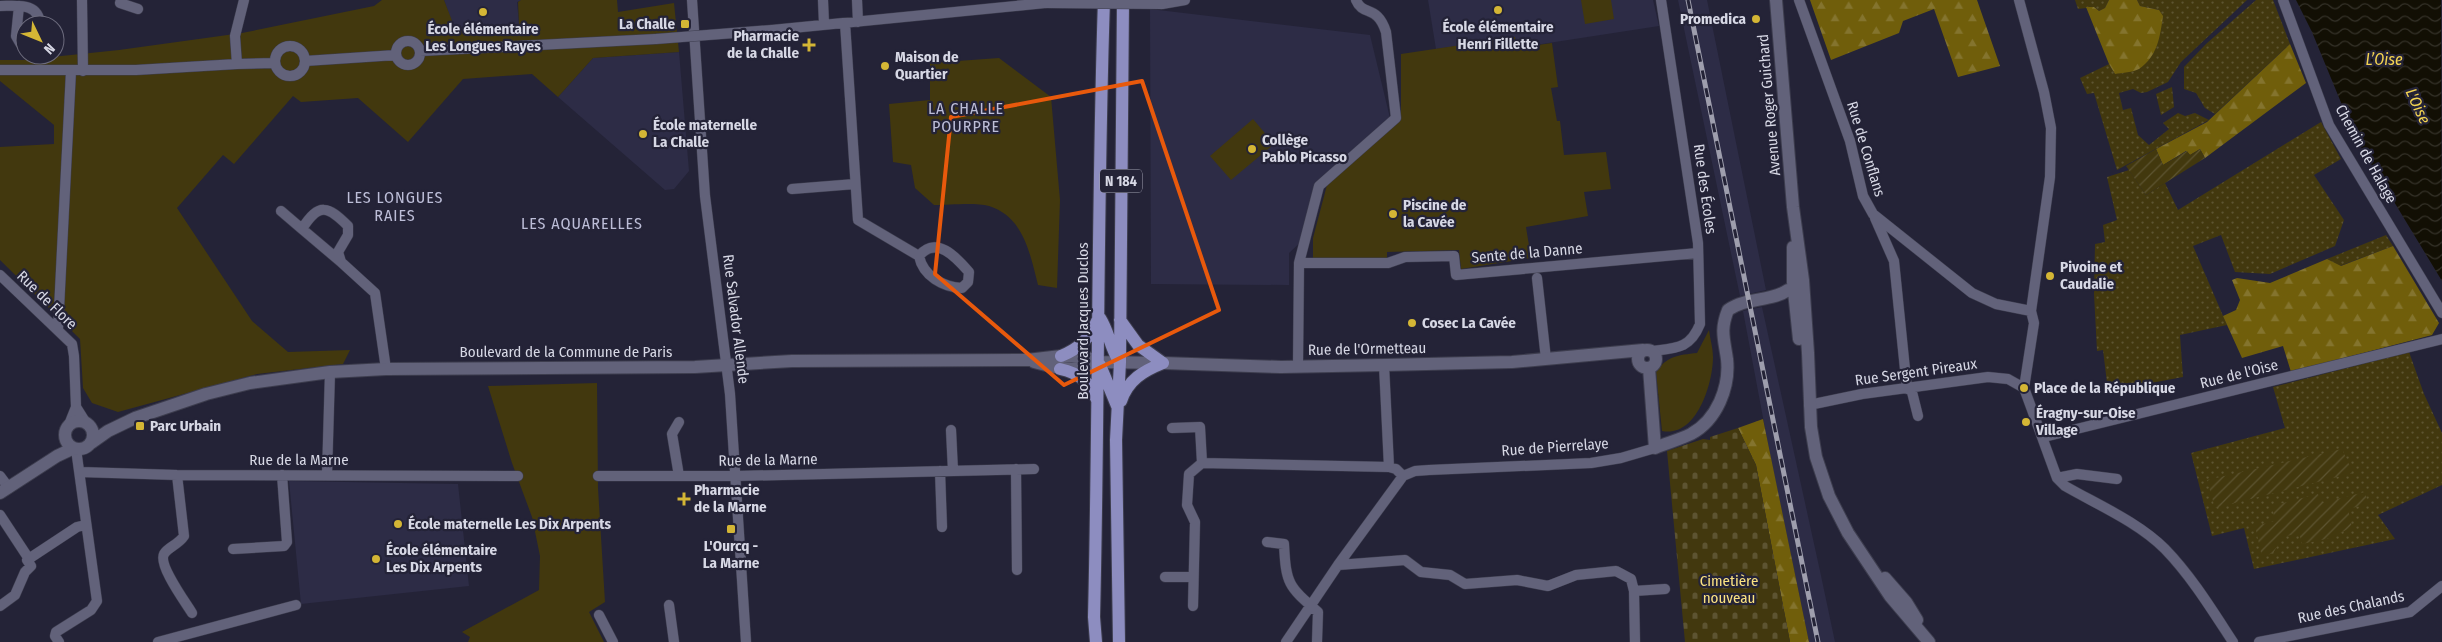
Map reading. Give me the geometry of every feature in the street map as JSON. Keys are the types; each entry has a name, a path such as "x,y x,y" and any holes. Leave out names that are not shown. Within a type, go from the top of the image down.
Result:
{"main road":[{"name":"Boulevard Jacques Duclos","path":"1096,642 1094,617 1099,405 1100,131 1104,0"},
{"name":"N 184","path":"1119,642 1116,440 1120,362 1123,0"},
{"name":"N 184","path":"1098,316 1105,326 1112,350 1120,362"},
{"path":"1098,316 1085,341 1061,362 1085,380 1094,392 1099,405"},
{"path":"1120,320 1138,345 1163,364"},
{"name":"N 184","path":"1098,362 1118,408"},
{"path":"1118,408 1124,392 1134,379 1148,369 1163,364"}],"street":[{"path":"82,0 82,71"},
{"path":"121,0 120,3 138,9"},
{"path":"237,64 235,36 244,0"},
{"name":"Rue Salvador Allende","path":"692,0 705,196 726,366 736,476 746,642"},
{"path":"823,0 824,24"},
{"path":"857,0 858,22"},
{"path":"420,51 656,39 772,30 1045,3 1162,4 1185,0"},
{"path":"1298,366 1299,263 1319,186 1396,118 1386,32 1382,20 1374,12 1364,10 1356,0"},
{"name":"Rue des Écoles","path":"1648,351 1688,344 1696,336 1700,324 1698,253 1669,41 1661,0"},
{"name":"Avenue Roger Guichard","path":"1776,0 1794,207 1795,293 1813,442 1823,482 1844,527 1890,596 1929,642"},
{"name":"Rue de Conflans","path":"1799,0 1850,141 1863,196 1874,214 1972,292 1996,304 2031,311"},
{"path":"2019,0 2052,128 2050,177 2031,311 2034,323 2024,388 2044,437 2050,463 2057,478 2065,486 2132,524 2164,548 2197,587 2233,642"},
{"name":"Chemin de Halage","path":"2282,0 2329,125 2442,313"},
{"path":"0,6 19,6 33,9 37,15"},
{"path":"18,15 19,6"},
{"path":"845,23 858,220 919,256 921,266 936,280 949,288 962,288 968,282 969,272 958,258 943,248 934,246 924,250 919,256"},
{"path":"406,41 413,42 420,51 418,60 410,65 401,63 396,55 399,45 406,41"},
{"path":"285,46 299,48 305,61 301,71 291,76 280,72 274,63 279,50 285,46"},
{"path":"305,61 396,55"},
{"path":"0,70 82,71 274,63"},
{"path":"58,329 71,71"},
{"path":"792,189 855,184"},
{"path":"302,229 311,215 324,209 332,210 348,226 348,235 338,252 341,262"},
{"path":"281,211 375,293 386,369"},
{"path":"1874,214 1894,261 1909,389 1918,416"},
{"name":"Sente de la Danne","path":"1299,263 1388,263 1404,257 1454,256 1456,275 1698,253"},
{"name":"Rue de Flore","path":"0,275 68,338 73,349 76,407 67,432"},
{"name":"Sente de la Danne","path":"1537,278 1546,359"},
{"name":"Avenue Roger Guichard","path":"1795,293 1808,349 1809,405"},
{"name":"Rue de Pierrelaye","path":"1403,476 1416,471 1429,470 1591,463 1621,458 1655,448 1690,434 1702,427 1715,412 1722,398 1727,375 1722,325 1728,310 1755,299 1795,293"},
{"name":"Rue de l'Oise","path":"2044,437 2442,339"},
{"path":"1648,351 1639,354 1644,366 1655,448"},
{"name":"Rue de l'Ormetteau","path":"1098,362 1298,366 1384,365 1546,359 1648,351"},
{"name":"Rue de l'Ormetteau","path":"1614,354 1644,366"},
{"name":"Boulevard de la Commune de Paris","path":"4,490 57,456 81,453 114,427 161,408 250,383 330,372 386,369 726,366 792,361 1027,360 1061,362 1086,357 1098,362"},
{"path":"1384,365 1389,467"},
{"path":"327,476 330,372"},
{"name":"Rue Sergent Pireaux","path":"1809,405 1862,394 1988,377 2008,379 2024,388"},
{"name":"Rue de Flore","path":"76,407 88,425"},
{"path":"57,456 67,432 78,422 88,425 93,434 81,453 85,525 96,604 92,610 56,632 55,636 59,642"},
{"path":"678,476 672,434 679,422"},
{"name":"Boulevard de la Commune de Paris","path":"88,425 99,428 114,427"},
{"path":"1172,428 1200,427 1202,463"},
{"path":"952,430 953,471"},
{"path":"67,432 68,443 81,453"},
{"name":"Rue de la Marne","path":"81,453 177,475 518,476"},
{"path":"1193,606 1195,522 1187,505 1188,482 1189,474 1202,463 1389,467 1396,469 1403,476 1338,565 1286,642"},
{"path":"1016,469 1016,570"},
{"name":"Rue de la Marne","path":"598,476 736,476 1034,469"},
{"path":"940,471 942,527"},
{"path":"2057,478 2077,474 2117,479"},
{"path":"177,475 184,536 178,544 164,553 164,568 192,613"},
{"path":"233,549 284,546 287,542 282,475"},
{"path":"0,476 4,490"},
{"path":"0,515 30,559"},
{"path":"0,606 15,596 25,572 31,566 27,560 77,527 85,525"},
{"path":"1267,542 1284,544 1286,574 1292,589 1318,612 1317,642"},
{"path":"1338,565 1405,560 1421,572 1450,575 1465,584 1517,580 1548,586 1576,575 1616,570 1631,579 1634,591 1635,642"},
{"path":"1165,577 1193,577"},
{"name":"Rue des Chalands","path":"2259,642 2410,612 2442,586"},
{"path":"1634,591 1665,590"},
{"path":"158,642 296,604"},
{"path":"669,604 674,642"},
{"path":"599,615 613,642"}],"highlighted area":[{"path":"1142,81 1219,310 1064,385 935,274 951,117"}],"shaded area":[{"name":"École élémentaire Les Longues Rayes","path":"444,0 522,0 517,2 519,24 480,26 478,21 455,31"},
{"path":"1428,0 1653,0 1659,26 1516,48 1515,38 1436,49"},
{"path":"1678,0 1707,0 1766,290 1740,296"},
{"name":"Collège Pablo Picasso","path":"1150,9 1370,35 1390,118 1318,180 1304,239 1289,253 1289,285 1151,284"},
{"name":"École maternelle La Challe","path":"679,52 689,171 674,189 665,190 558,97 593,58"},
{"path":"1762,307 1835,642 1809,642 1770,455 1743,311"},
{"path":"289,481 458,484 469,586 301,604"}],"green space":[{"path":"382,0 444,0 456,31 479,21 480,26 519,24 518,2 521,0 617,0 618,12 674,3 679,52 593,58 558,97 532,74 463,79 408,142 358,98 301,102 293,96 234,164 223,155 177,208 252,321 288,352 350,350 343,364 257,374 118,412 92,403 83,388 80,339 0,260 0,147 54,144 54,125 0,81 0,60 15,60 15,65 65,65 65,56 242,33 374,6"},
{"path":"1581,0 1611,0 1614,19 1585,24"},
{"path":"1810,0 1977,0 2000,66 1958,77 1934,9 1903,21 1899,33 1831,60"},
{"path":"2075,0 2109,0 2105,8 2099,11 2094,7 2078,9"},
{"path":"2109,0 2137,0 2140,6 2159,10 2163,16 2154,52 2145,64 2137,70 2115,74 2109,64 2086,7 2094,7 2099,11 2105,8"},
{"path":"2137,0 2247,0 2181,62 2168,82 2147,92 2141,93 2133,89 2119,93 2123,110 2131,108 2138,135 2149,145 2169,129 2163,123 2178,113 2185,116 2195,113 2209,120 2117,170 2094,93 2087,94 2080,78 2109,64 2115,74 2159,10 2140,6"},
{"path":"2256,0 2273,0 2290,44 2215,114 2205,108 2196,93 2184,89 2184,67 2206,44"},
{"path":"1515,37 1517,48 1552,43 1558,87 1551,88 1557,121 1560,121 1564,155 1606,152 1611,189 1584,192 1588,216 1526,227 1531,258 1461,269 1459,250 1387,252 1387,259 1313,258 1313,238 1327,185 1401,120 1401,54"},
{"path":"2290,44 2306,83 2205,158 2200,149 2190,155 2186,151 2163,165 2156,149 2207,122"},
{"path":"999,58 1051,97 1060,200 1057,288 1038,285 1024,238 1018,228 1001,211 977,204 934,205 915,188 911,165 893,162 889,104 930,100 930,63"},
{"path":"2172,87 2174,107 2161,115 2156,94"},
{"path":"1253,119 1274,144 1231,180 1210,156"},
{"path":"2321,122 2341,159 2314,175 2344,220 2335,246 2270,274 2235,272 2221,235 2193,246 2227,325 2180,335 2183,377 2108,391 2103,350 2097,351 2094,294 2095,244 2105,242 2103,225 2117,220 2107,177 2129,170 2146,195 2165,183 2178,210"},
{"path":"2156,149 2163,165 2187,151 2190,155 2200,149 2205,158 2146,195 2126,166"},
{"path":"2386,235 2393,246 2340,266 2327,259"},
{"path":"2393,246 2439,323 2432,335 2291,372 2283,346 2242,358 2223,316 2236,310 2240,300 2232,280 2237,278 2270,283 2327,259 2341,266"},
{"path":"1709,330 1713,354 1712,368 1710,381 1701,406 1694,418 1685,426 1674,431 1662,431 1656,372 1669,359 1697,353"},
{"path":"2409,352 2424,394 2442,433 2442,485 2378,515 2395,539 2254,569 2244,528 2212,536 2191,453 2285,428 2273,387"},
{"path":"597,383 598,488 605,602 589,612 604,642 468,642 470,637 462,632 539,590 540,556 532,517 512,463 488,386"},
{"path":"1763,419 1809,642 1790,642 1756,465 1738,428"},
{"name":"Cimetière nouveau","path":"1738,428 1756,465 1790,642 1685,642 1667,451 1703,439 1710,440 1710,437"},
{"path":"2342,449 2353,473 2215,508 2207,480"},
{"path":"2365,492 2368,504 2348,509 2352,527 2331,538 2302,544 2299,533 2283,537 2273,553 2262,557 2255,526 2275,521 2272,506 2318,494 2321,503"}],"water":[{"name":"L’Oise","path":"2296,0 2441,0 2442,281 2356,139 2312,32"}],"railway":[{"path":"1688,0 1818,642"}],"place":[{"name":"École élémentaire Henri Fillette","path":"1498,10"},
{"name":"École élémentaire Les Longues Rayes","path":"483,12"},
{"name":"Promedica","path":"1756,19"},
{"name":"La Challe","path":"685,24"},
{"name":"Pharmacie de la Challe","path":"809,45"},
{"name":"Maison de Quartier","path":"885,66"},
{"name":"École maternelle La Challe","path":"643,134"},
{"name":"Collège Pablo Picasso","path":"1252,149"},
{"name":"Piscine de la Cavée","path":"1393,214"},
{"name":"Pivoine et Caudalie","path":"2050,276"},
{"name":"Cosec La Cavée","path":"1412,323"},
{"name":"Place de la République","path":"2024,388"},
{"name":"Éragny-sur-Oise Village","path":"2026,422"},
{"name":"Parc Urbain","path":"140,426"},
{"name":"Pharmacie de la Marne","path":"684,499"},
{"name":"École maternelle Les Dix Arpents","path":"398,524"},
{"name":"L'Ourcq - La Marne","path":"731,529"},
{"name":"École élémentaire Les Dix Arpents","path":"376,559"}],"district":[{"name":"LA CHALLE POURPRE","path":"966,117"},
{"name":"LES LONGUES RAIES","path":"395,206"},
{"name":"LES AQUARELLES","path":"582,223"}],"water label":[{"name":"L'Oise","path":"2418,106"}]}
